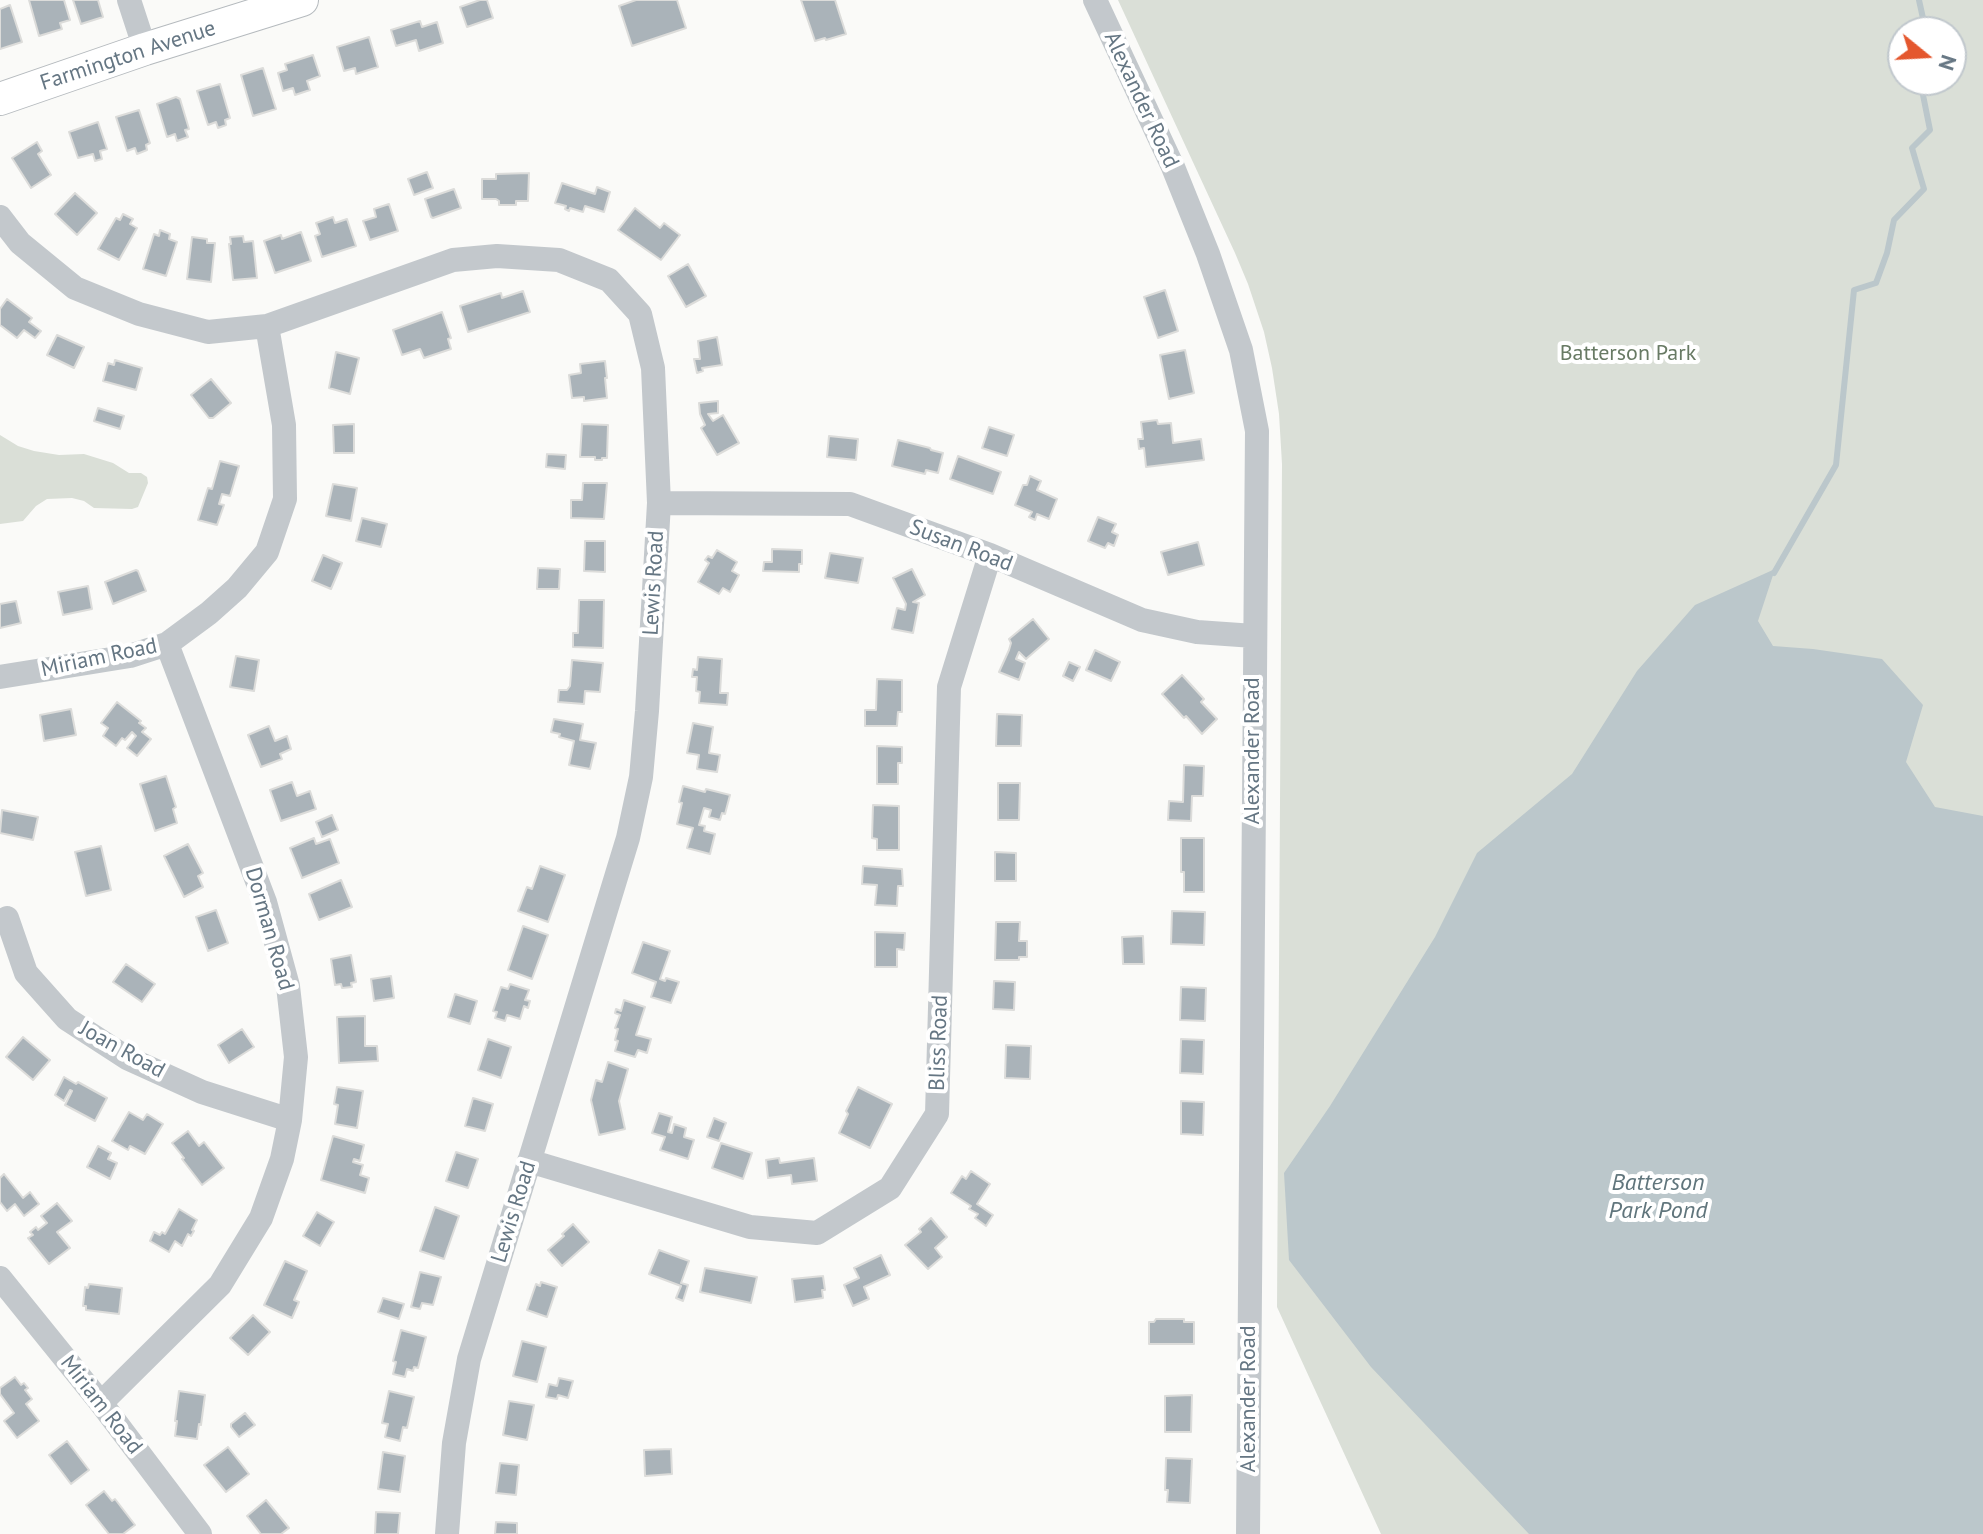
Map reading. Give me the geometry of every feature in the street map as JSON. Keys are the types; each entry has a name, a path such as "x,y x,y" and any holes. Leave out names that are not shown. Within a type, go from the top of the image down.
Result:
{"main road":[{"name":"Farmington Avenue","path":"0,99 302,0"}],"street":[{"path":"129,0 145,49"},
{"name":"Alexander Road","path":"1095,0 1173,167 1208,254 1241,350 1257,431 1248,1534"},
{"name":"Lewis Road","path":"0,217 20,243 75,288 139,314 208,332 267,326 453,260 497,256 559,260 609,280 640,314 653,368 659,503 641,777 628,838 469,1359 454,1443 447,1534"},
{"name":"Miriam Road","path":"0,677 130,656 167,644 237,588 267,552 285,499 284,425 267,326"},
{"name":"Susan Road","path":"659,503 850,504 990,555 1142,620 1197,632 1254,636"},
{"name":"Bliss Road","path":"529,1161 750,1227 817,1233 890,1188 937,1114 949,687 990,555"},
{"name":"Dorman Road","path":"101,1403 220,1285 261,1218 282,1159 290,1120 296,1057 288,986 265,902 167,644"},
{"name":"Joan Road","path":"7,918 26,973 67,1019 127,1058 202,1092 290,1120"},
{"name":"Miriam Road","path":"0,1278 101,1403 200,1534"}],"green space":[{"name":"Batterson Park","path":"1118,0 1983,0 1983,1534 1381,1534 1277,1307 1282,464 1272,368 1248,284"},
{"path":"0,435 34,451 59,455 84,454 113,463 129,473 141,473 147,477 148,483 138,507 94,508 72,498 47,499 23,521 0,524"}],"water":[{"name":"Batterson Park Pond","path":"1775,569 1758,621 1773,646 1882,659 1923,705 1906,762 1935,807 1983,816 1983,1534 1529,1534 1371,1367 1289,1260 1284,1173 1330,1106 1435,937 1477,853 1572,774 1637,671 1695,605"}],"building":[{"path":"29,0 64,0 70,20 60,23 62,29 39,36"},
{"path":"73,0 98,0 103,17 81,24"},
{"path":"487,0 493,18 467,27 460,7"},
{"path":"636,0 677,0 686,28 632,46 619,6"},
{"path":"801,0 835,0 846,34 815,41"},
{"path":"10,5 22,42 0,49 0,9"},
{"path":"420,21 422,27 437,22 443,43 419,51 416,40 396,46 391,30"},
{"path":"369,37 378,67 356,74 355,68 344,71 337,47"},
{"path":"313,55 320,76 307,81 310,90 295,95 293,88 283,91 278,73 287,70 285,64"},
{"path":"263,68 276,109 253,116 241,75"},
{"path":"220,84 230,118 225,120 226,125 218,128 216,122 208,125 197,91"},
{"path":"176,97 180,99 189,129 185,130 188,137 177,141 175,134 167,137 157,104"},
{"path":"139,110 150,143 146,145 147,150 137,154 135,148 127,151 116,117"},
{"path":"98,122 107,149 100,151 102,159 95,161 93,154 78,158 69,132"},
{"path":"37,142 42,151 38,154 51,175 31,188 12,158"},
{"path":"427,172 433,188 414,195 408,179"},
{"path":"529,173 528,201 499,205 496,199 482,199 482,179 496,179 496,174"},
{"path":"562,183 595,194 597,187 610,192 604,212 585,206 583,212 570,208 569,211 565,209 566,206 555,203"},
{"path":"454,189 461,208 431,217 425,199"},
{"path":"75,193 97,213 77,235 55,214"},
{"path":"389,204 398,231 370,240 363,221 376,217 374,209"},
{"path":"635,208 660,228 664,223 680,235 661,260 618,230"},
{"path":"123,214 133,219 130,224 137,228 119,260 98,249 116,218 120,220"},
{"path":"333,217 335,223 347,219 356,246 322,257 315,236 320,234 316,223"},
{"path":"160,230 170,234 169,239 177,242 166,276 143,269 154,234 159,236"},
{"path":"301,232 311,261 275,273 264,241"},
{"path":"243,236 244,242 253,241 257,278 233,280 230,237"},
{"path":"192,237 215,243 211,282 187,279"},
{"path":"688,264 706,296 686,307 668,276"},
{"path":"1165,290 1178,331 1158,338 1144,297"},
{"path":"523,291 530,312 468,332 460,306 501,293 502,298"},
{"path":"7,299 32,318 29,322 41,331 35,338 24,330 17,338 0,325 0,309"},
{"path":"442,312 451,338 448,339 451,349 424,358 420,349 402,355 393,330"},
{"path":"57,335 84,347 74,368 47,355"},
{"path":"717,337 722,365 702,368 703,371 697,373 694,359 700,359 698,341"},
{"path":"1185,350 1194,393 1169,399 1160,355"},
{"path":"336,352 359,358 350,394 329,388"},
{"path":"115,360 142,368 136,390 103,381 108,363 114,365"},
{"path":"605,361 607,398 584,401 584,397 572,398 569,375 581,373 580,364"},
{"path":"211,379 231,403 209,418 191,395"},
{"path":"718,401 718,413 708,414 713,421 723,415 739,443 717,455 701,428 705,425 699,403"},
{"path":"98,408 124,416 120,429 94,421"},
{"path":"1157,420 1158,424 1171,423 1173,443 1201,439 1204,460 1146,467 1144,448 1139,449 1138,439 1143,439 1141,422"},
{"path":"354,424 354,453 334,453 333,425"},
{"path":"582,424 608,425 607,458 595,460 595,457 580,457"},
{"path":"989,427 1014,435 1007,456 982,448"},
{"path":"829,436 858,439 856,460 827,457"},
{"path":"898,440 943,453 938,473 926,470 925,474 892,466"},
{"path":"547,454 566,455 565,469 546,467"},
{"path":"958,456 1001,472 993,494 950,479"},
{"path":"220,461 239,466 230,496 222,494 219,504 224,505 217,525 198,520"},
{"path":"1030,476 1041,481 1037,490 1057,499 1049,519 1037,514 1035,520 1029,517 1032,512 1015,505"},
{"path":"583,483 607,483 604,519 571,518 571,500 582,500"},
{"path":"333,484 357,488 351,521 326,516"},
{"path":"1098,517 1116,524 1112,532 1118,535 1114,546 1108,543 1105,548 1088,541"},
{"path":"362,518 387,524 381,547 356,541"},
{"path":"585,541 605,541 605,572 584,571"},
{"path":"1198,542 1204,565 1168,575 1161,552"},
{"path":"772,549 802,550 799,572 763,571 764,562 772,562"},
{"path":"717,550 737,562 732,571 739,575 730,592 723,588 719,594 698,582 709,563 705,560 708,556 712,558"},
{"path":"830,553 863,558 858,583 825,578"},
{"path":"323,555 342,563 331,589 312,581"},
{"path":"538,568 560,569 559,589 537,589"},
{"path":"912,569 925,595 913,602 919,603 913,633 892,629 897,608 905,610 906,604 893,578"},
{"path":"136,570 146,591 113,604 105,582"},
{"path":"88,586 92,609 63,615 58,592"},
{"path":"579,600 604,600 603,648 573,647 573,633 578,633"},
{"path":"16,601 21,623 0,628 0,604"},
{"path":"1033,619 1049,639 1026,659 1019,652 1016,659 1025,663 1019,680 999,672 1009,650 1009,639"},
{"path":"1095,650 1120,662 1111,681 1086,670"},
{"path":"236,656 259,660 254,691 230,687"},
{"path":"698,657 722,659 720,693 728,693 727,705 699,703 697,677 692,677 693,669 697,670"},
{"path":"572,660 603,663 600,692 585,691 584,704 558,702 559,690 567,690 570,686"},
{"path":"1069,662 1080,667 1073,681 1063,676"},
{"path":"1182,675 1217,719 1202,734 1162,694"},
{"path":"877,679 902,680 902,712 898,712 897,726 865,726 865,710 876,710"},
{"path":"117,702 141,721 139,723 146,728 142,732 151,739 137,756 127,748 136,736 132,732 116,746 103,736 108,728 101,723"},
{"path":"71,709 76,735 44,741 40,715"},
{"path":"997,714 1022,715 1021,746 996,746"},
{"path":"554,719 583,724 580,740 596,743 590,769 569,765 574,741 551,732"},
{"path":"693,723 713,727 709,753 720,755 717,772 697,769 699,755 687,753"},
{"path":"269,726 275,741 287,736 291,749 280,754 282,759 261,767 248,735"},
{"path":"877,746 902,747 898,784 877,784"},
{"path":"1184,765 1204,766 1203,796 1192,796 1191,821 1168,820 1169,801 1183,802"},
{"path":"166,776 176,807 173,809 177,823 155,831 140,784"},
{"path":"292,782 297,796 310,791 316,809 281,821 270,790"},
{"path":"998,783 1020,783 1019,820 998,820"},
{"path":"683,786 730,795 725,814 722,813 720,820 709,817 711,810 704,808 699,825 705,826 704,831 715,834 710,854 687,848 693,828 677,824"},
{"path":"873,805 899,806 899,850 877,850 877,839 872,838"},
{"path":"2,810 38,817 33,840 0,833"},
{"path":"332,815 338,830 322,837 316,822"},
{"path":"314,838 316,844 330,839 339,863 302,878 290,848"},
{"path":"1181,838 1204,838 1204,892 1184,892"},
{"path":"188,844 203,873 198,876 203,887 184,897 164,856"},
{"path":"101,846 111,890 86,896 75,852"},
{"path":"995,852 1016,853 1016,881 995,881"},
{"path":"540,866 565,875 548,922 518,911 527,887 532,889"},
{"path":"863,866 902,869 903,886 898,886 897,906 875,905 877,885 862,884"},
{"path":"341,880 352,907 319,920 309,894"},
{"path":"216,910 228,943 208,951 196,917"},
{"path":"1172,911 1205,912 1204,945 1171,944"},
{"path":"996,922 1020,922 1019,941 1027,941 1027,957 995,960"},
{"path":"523,926 548,935 532,979 508,970"},
{"path":"875,932 905,933 904,950 897,949 897,967 875,967"},
{"path":"1143,936 1144,964 1123,964 1122,937"},
{"path":"643,942 670,951 660,979 679,982 671,1003 651,997 656,982 632,973"},
{"path":"351,955 356,982 351,983 352,987 342,988 341,984 335,985 331,959"},
{"path":"126,964 155,984 142,1002 113,982"},
{"path":"391,976 394,998 374,1001 371,979"},
{"path":"994,981 1015,982 1014,1010 993,1009"},
{"path":"510,984 529,990 525,1000 530,1001 528,1008 524,1006 520,1019 507,1015 505,1021 495,1018 497,1012 493,1011 501,987 508,989"},
{"path":"1181,987 1206,988 1205,1021 1180,1020"},
{"path":"455,994 477,1001 470,1024 448,1017"},
{"path":"624,1000 645,1007 636,1035 651,1039 647,1053 638,1050 635,1057 615,1051 618,1029 615,1028 620,1015 615,1013 616,1009 621,1011"},
{"path":"365,1016 365,1046 377,1046 378,1061 339,1063 337,1017"},
{"path":"242,1029 254,1047 229,1063 218,1045"},
{"path":"23,1037 50,1060 33,1080 6,1057"},
{"path":"488,1039 511,1047 501,1078 478,1070"},
{"path":"1181,1039 1204,1040 1203,1074 1180,1073"},
{"path":"1006,1045 1031,1046 1030,1079 1005,1078"},
{"path":"608,1062 628,1069 619,1101 625,1129 599,1135 591,1100 596,1080 602,1082"},
{"path":"64,1077 107,1098 95,1121 65,1105 72,1091 64,1101 55,1095"},
{"path":"337,1087 363,1091 357,1128 335,1124"},
{"path":"858,1087 892,1104 870,1148 839,1133"},
{"path":"473,1098 493,1104 485,1131 465,1126"},
{"path":"1181,1101 1204,1102 1203,1135 1181,1134"},
{"path":"129,1112 143,1120 147,1114 163,1124 145,1154 130,1146 128,1150 112,1141"},
{"path":"659,1113 672,1117 668,1132 672,1133 674,1124 686,1128 684,1137 694,1140 688,1159 660,1150 665,1137 652,1133"},
{"path":"714,1118 726,1123 719,1141 707,1137"},
{"path":"188,1131 199,1146 204,1142 224,1168 202,1185 172,1143"},
{"path":"333,1136 364,1145 360,1161 354,1159 353,1162 363,1165 360,1175 369,1178 365,1193 321,1180"},
{"path":"721,1143 752,1153 743,1179 712,1168"},
{"path":"98,1146 111,1153 108,1159 117,1163 110,1179 87,1167"},
{"path":"456,1152 478,1159 468,1188 446,1181"},
{"path":"779,1158 780,1163 814,1158 817,1181 792,1184 791,1175 768,1178 766,1160"},
{"path":"971,1171 990,1184 977,1204 993,1215 986,1226 975,1218 978,1214 969,1209 971,1206 951,1193 962,1176 966,1179"},
{"path":"4,1174 23,1198 30,1192 39,1204 24,1216 15,1204 7,1211 0,1202 0,1178"},
{"path":"57,1203 72,1221 57,1232 70,1248 49,1264 28,1238 36,1227 38,1230 47,1223 41,1216"},
{"path":"435,1207 459,1216 444,1259 420,1251"},
{"path":"179,1209 197,1220 191,1236 188,1234 182,1246 175,1241 169,1252 150,1241 154,1232 165,1234"},
{"path":"317,1212 334,1222 320,1246 303,1236"},
{"path":"931,1218 947,1237 935,1248 942,1257 928,1269 905,1245 921,1232 919,1229"},
{"path":"573,1224 589,1242 562,1266 548,1250"},
{"path":"659,1250 689,1261 681,1283 688,1285 683,1301 676,1298 681,1286 649,1274"},
{"path":"881,1255 890,1275 864,1287 869,1299 853,1306 844,1285 859,1278 854,1268"},
{"path":"285,1261 307,1271 294,1300 299,1302 292,1318 264,1305"},
{"path":"705,1268 757,1277 751,1303 700,1292"},
{"path":"420,1272 441,1277 433,1305 422,1303 420,1309 411,1307"},
{"path":"823,1276 823,1298 795,1302 792,1279"},
{"path":"541,1282 557,1287 547,1317 527,1310 536,1284 540,1286"},
{"path":"89,1284 122,1288 119,1314 86,1310 83,1306 85,1287 88,1288"},
{"path":"383,1298 404,1304 399,1319 378,1312"},
{"path":"253,1315 270,1332 248,1355 230,1338"},
{"path":"1156,1319 1194,1322 1194,1344 1149,1344 1149,1322"},
{"path":"401,1330 426,1337 418,1368 414,1367 413,1371 407,1369 405,1377 393,1374"},
{"path":"522,1341 546,1347 537,1382 513,1376"},
{"path":"15,1377 28,1388 25,1390 32,1399 26,1404 39,1421 17,1438 4,1421 14,1413 0,1394 0,1388"},
{"path":"559,1378 573,1381 568,1398 558,1395 557,1399 546,1397 549,1384 557,1386"},
{"path":"179,1391 205,1395 197,1439 175,1436"},
{"path":"389,1391 414,1397 407,1428 403,1427 400,1441 385,1437 388,1424 382,1423"},
{"path":"1192,1395 1191,1432 1165,1432 1165,1396"},
{"path":"509,1401 534,1405 527,1440 503,1435"},
{"path":"245,1413 255,1425 239,1437 231,1424"},
{"path":"67,1441 89,1470 71,1484 49,1455"},
{"path":"228,1447 249,1474 226,1492 204,1465"},
{"path":"671,1449 672,1474 645,1476 644,1450"},
{"path":"383,1452 405,1456 400,1492 378,1489"},
{"path":"1166,1458 1192,1459 1190,1503 1167,1502"},
{"path":"500,1463 519,1465 516,1495 496,1493"},
{"path":"104,1491 112,1501 115,1499 135,1525 123,1534 109,1534 86,1505"},
{"path":"266,1500 289,1528 281,1534 261,1534 247,1516"},
{"path":"376,1512 400,1513 398,1534 375,1534"},
{"path":"496,1522 517,1523 517,1534 495,1534"}],"waterway":[{"path":"1919,0 1922,16"},
{"path":"1774,573 1836,465 1854,290 1876,283 1894,220 1924,189 1912,148 1930,130 1923,96"}]}
